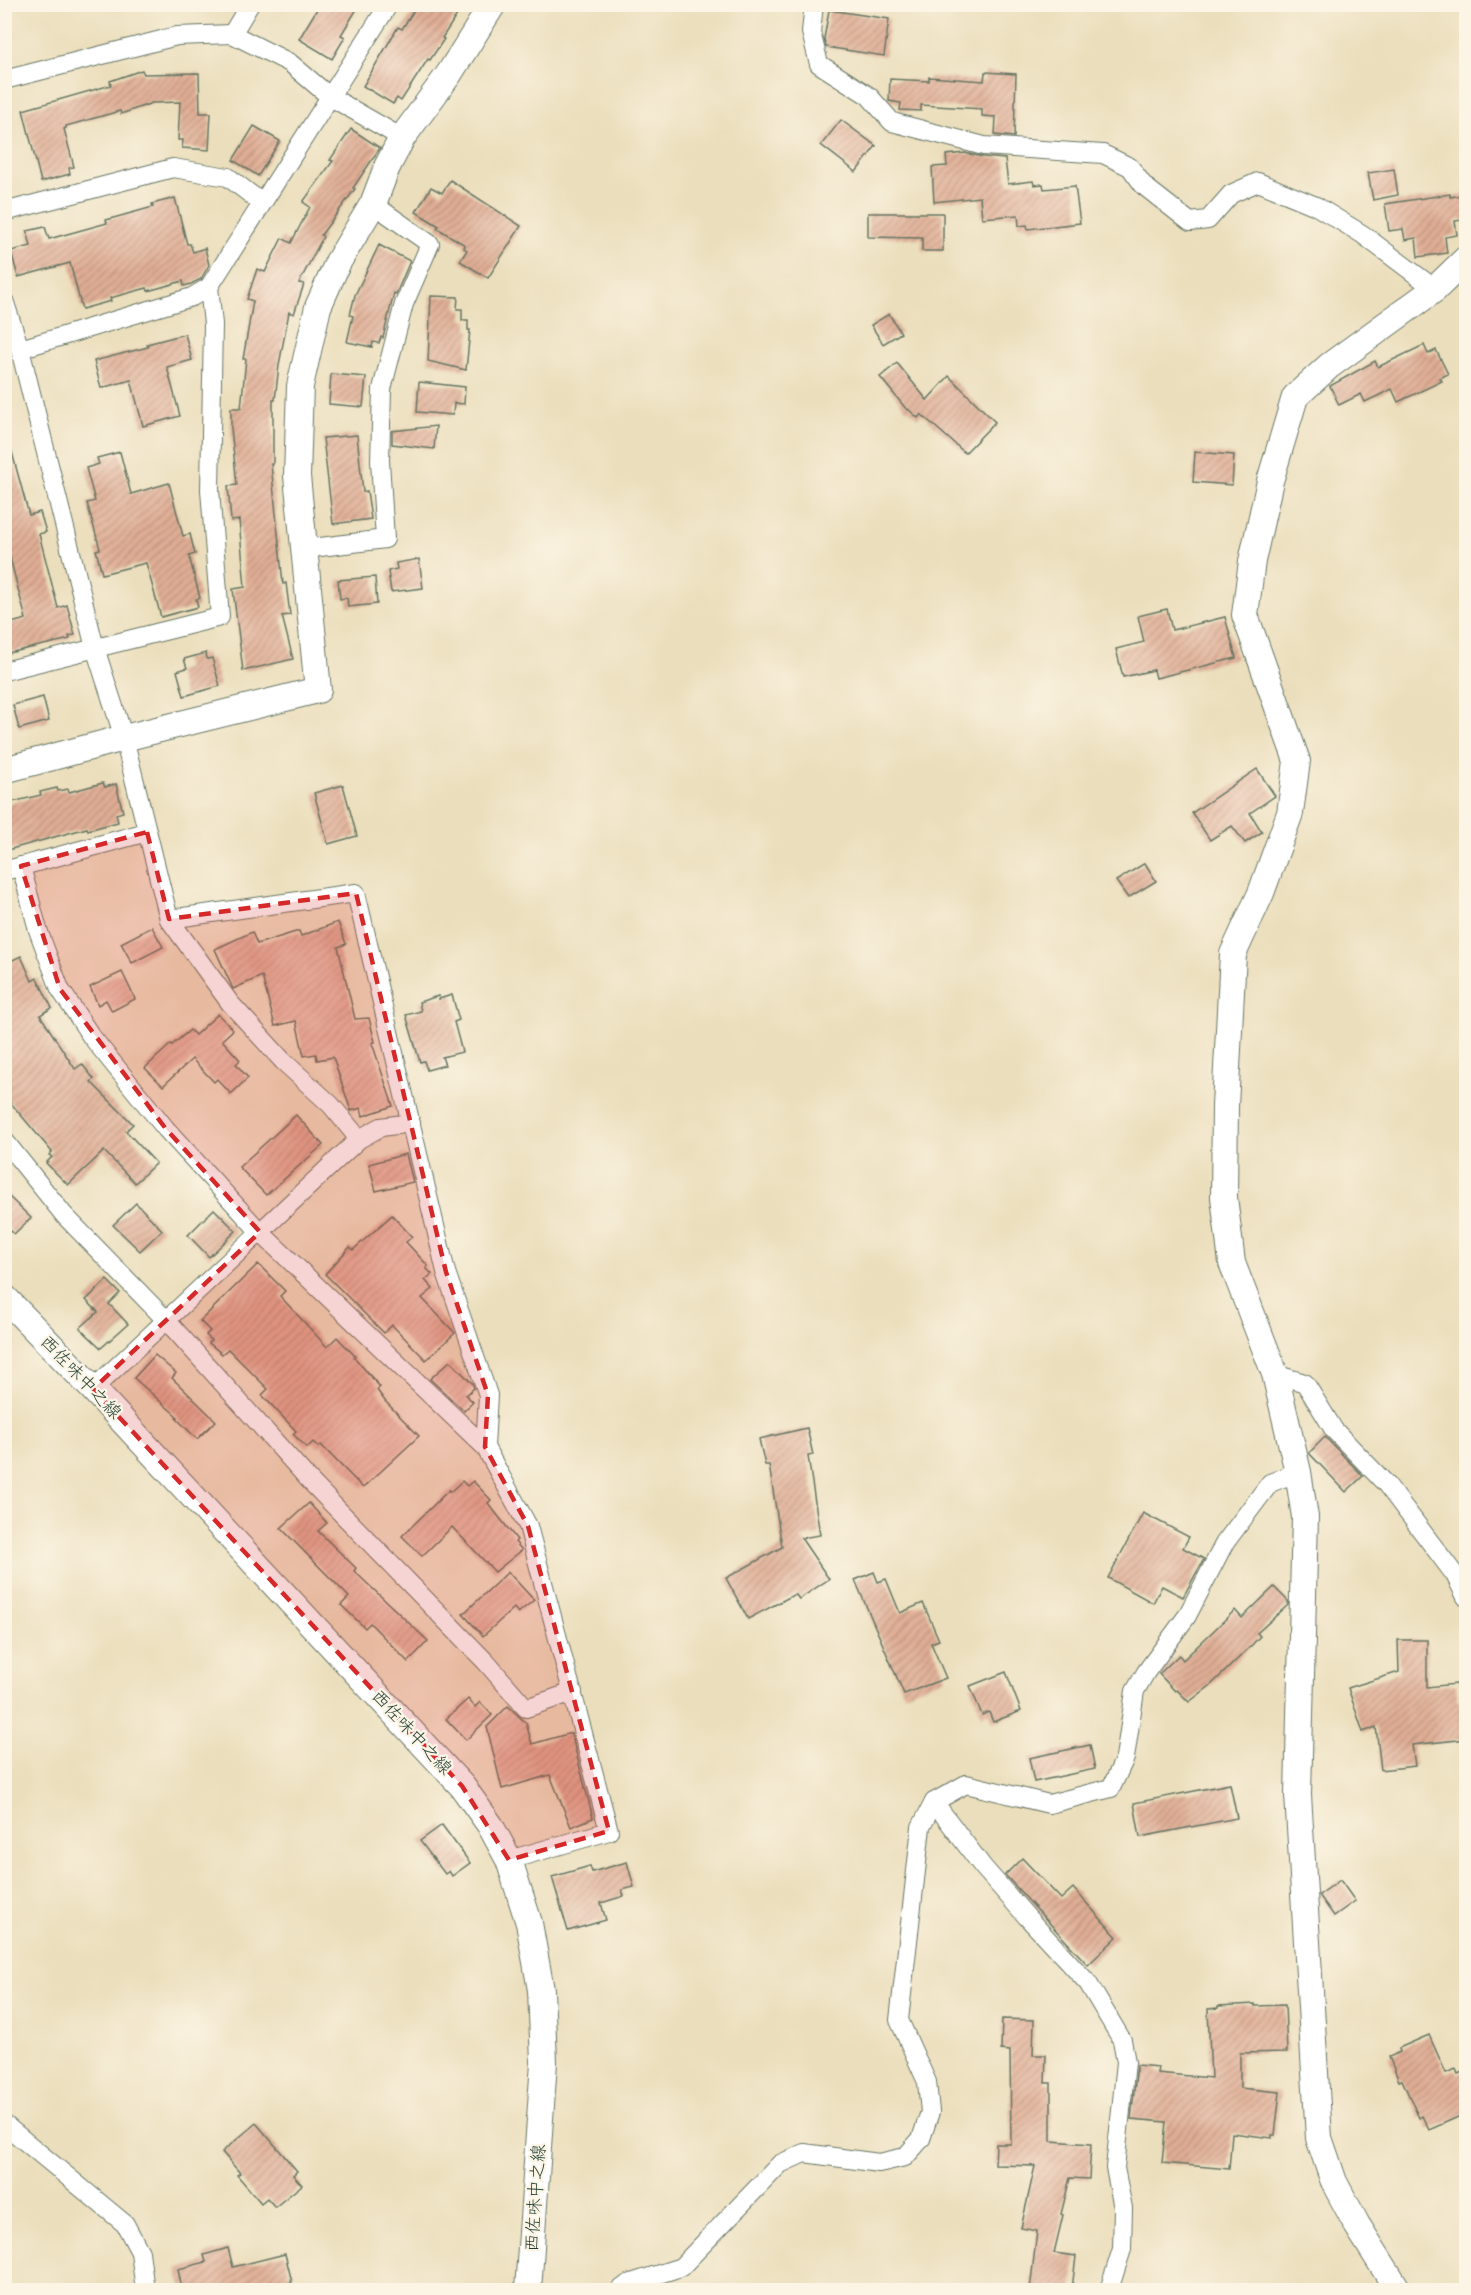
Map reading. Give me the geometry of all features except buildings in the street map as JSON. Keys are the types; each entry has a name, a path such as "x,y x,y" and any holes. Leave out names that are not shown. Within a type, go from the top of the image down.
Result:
{"street":[{"path":"232,34 250,4"},
{"path":"20,348 192,297 209,286 389,4"},
{"path":"4,770 318,690 297,476 300,386 318,307 338,262 373,204 387,167 402,138 449,74 494,4"},
{"path":"814,4 811,32 819,64 868,96 892,122 984,146 1102,154 1130,167 1144,186 1190,222 1208,220 1231,195 1258,182 1316,206 1362,234 1435,289"},
{"path":"4,80 177,36 232,34 290,63 329,96 402,138"},
{"path":"4,212 172,168 228,177 262,203"},
{"path":"304,549 385,538 380,461 382,389 404,304 430,243 373,204"},
{"path":"1398,2290 1357,2225 1334,2182 1319,2138 1298,1795 1305,1516 1298,1472 1275,1374 1232,1263 1224,1197 1226,1106 1233,954 1261,893 1290,813 1298,761 1245,615 1252,561 1270,481 1295,397 1329,366 1435,289 1467,259"},
{"path":"4,670 220,617 210,490 213,324 209,286"},
{"path":"4,300 20,348 95,648 124,738 169,919 230,1003 283,1061 331,1105 359,1139"},
{"path":"147,832 13,869 60,989 91,1035 166,1129 260,1232 485,1447 528,1526 609,1831 509,1860"},
{"path":"169,919 356,893 446,1272 488,1395 485,1447"},
{"path":"93,1389 359,1139 381,1127 411,1123"},
{"path":"4,1140 64,1215 167,1321 311,1482 486,1662 526,1708 573,1692"},
{"name":"西佐味中之線","path":"4,1297 93,1389 462,1786 490,1825 509,1860 529,1923 542,2002 544,2062 528,2290"},
{"path":"1275,1374 1305,1383 1334,1430 1387,1485 1455,1575 1467,1598"},
{"path":"620,2290 628,2284 681,2267 780,2164 804,2153 879,2163 905,2157 921,2139 930,2112 927,2082 899,2020 921,1827 934,1802 966,1784 1049,1804 1111,1788 1125,1758 1135,1691 1146,1672 1187,1616 1224,1544 1250,1509 1270,1483 1298,1472"},
{"path":"934,1802 983,1867 1088,1983 1122,2040 1126,2062 1115,2168 1123,2208 1122,2249 1109,2290"},
{"path":"4,2124 125,2224 140,2252 146,2290"}],"highlighted area":[{"path":"147,832 169,919 356,893 446,1272 488,1395 485,1447 528,1526 609,1831 509,1860 462,1786 93,1389 260,1232 166,1129 60,989 21,866"}]}
